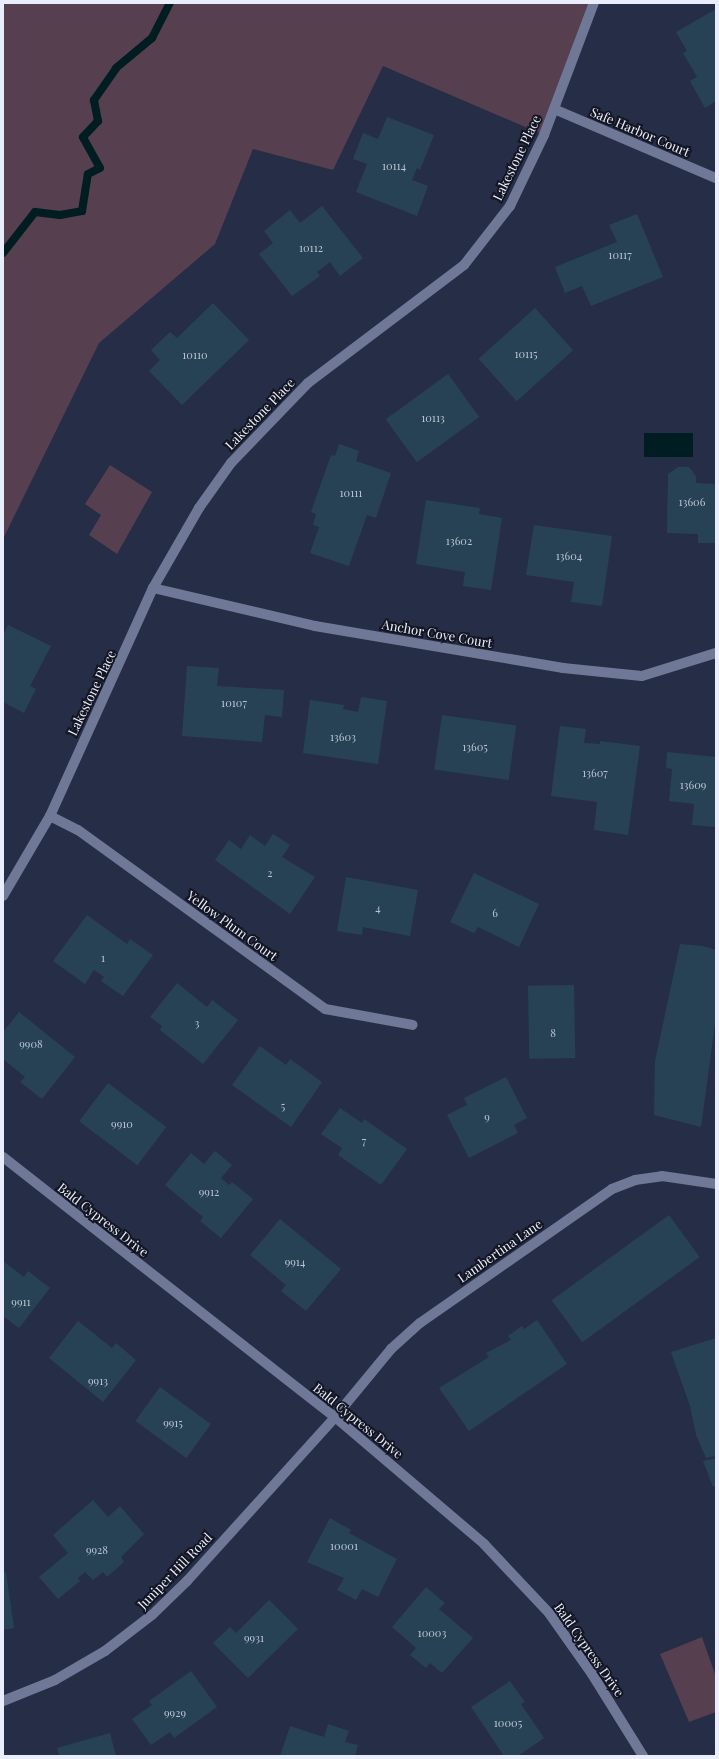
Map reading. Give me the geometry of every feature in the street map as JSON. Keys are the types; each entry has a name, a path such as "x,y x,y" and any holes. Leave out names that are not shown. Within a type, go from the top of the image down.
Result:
{"street":[{"name":"Lakestone Place","path":"3,896 50,816 153,588 199,508 231,463 265,425 308,383 464,265 510,206 554,109 594,3"},
{"name":"Safe Harbor Court","path":"554,109 716,178"},
{"name":"Anchor Cove Court","path":"153,588 315,626 563,668 642,676 716,653"},
{"name":"Yellow Plum Court","path":"50,816 78,830 325,1009 413,1025"},
{"name":"Bald Cypress Drive","path":"3,1157 335,1418 484,1544 549,1613 592,1674 643,1756"},
{"name":"Lambertina Lane","path":"335,1418 391,1349 420,1323 612,1189 635,1180 662,1176 716,1184"},
{"name":"Juniper Hill Road","path":"3,1701 55,1680 105,1651 152,1615 187,1581 335,1418"}],"shaded area":[{"path":"3,3 594,3 544,135 383,66 333,170 253,149 215,244 99,343 3,539"},
{"path":"644,433 693,433 693,457 644,457"},
{"path":"110,465 152,492 117,554 89,535 101,515 85,504"},
{"path":"702,1637 716,1677 716,1712 689,1722 660,1654"}],"building":[{"path":"716,9 716,101 705,108 690,81 697,77 683,53 687,51 676,32"},
{"path":"387,117 434,135 420,170 417,168 412,180 428,186 417,216 356,192 367,164 353,159 363,133 378,139"},
{"path":"322,206 363,258 340,276 330,262 317,272 320,276 292,296 259,254 273,243 264,231 290,210 300,223"},
{"path":"637,214 663,277 591,306 582,286 565,293 555,267 617,242 609,225"},
{"path":"213,303 249,340 182,405 149,371 160,360 151,350 170,332 177,338"},
{"path":"535,308 573,350 517,401 479,359"},
{"path":"448,374 479,417 417,462 386,419"},
{"path":"339,444 359,451 356,461 391,473 376,518 367,515 349,566 310,553 319,527 313,525 316,514 311,512 331,455 335,456"},
{"path":"678,467 689,467 696,476 696,483 716,484 716,543 698,543 698,534 667,533 668,474"},
{"path":"426,500 480,508 479,514 502,518 491,590 463,586 465,572 416,564"},
{"path":"534,525 612,536 602,606 571,602 574,582 526,575"},
{"path":"8,625 51,646 30,686 36,689 24,713 3,702 3,635"},
{"path":"187,666 219,668 217,686 284,690 282,717 265,715 262,742 182,736"},
{"path":"361,697 387,701 378,764 303,753 310,700 344,705 343,709 358,712"},
{"path":"442,715 516,725 509,780 434,769"},
{"path":"560,726 586,729 584,743 600,744 600,741 640,746 628,835 594,830 597,802 551,796"},
{"path":"667,752 716,757 716,827 692,825 694,804 669,801 672,769 666,768"},
{"path":"273,834 290,845 282,857 315,877 290,914 215,860 229,840 241,849 250,835 265,846"},
{"path":"474,873 539,904 519,947 478,927 474,933 450,922"},
{"path":"346,877 418,890 410,936 363,927 362,935 337,931"},
{"path":"87,915 127,944 130,939 153,955 123,996 101,981 104,977 94,970 85,984 53,961"},
{"path":"680,944 703,946 716,950 716,1017 701,1127 654,1115 655,1061"},
{"path":"177,983 207,1007 212,1000 238,1020 203,1064 160,1030 162,1026 150,1017"},
{"path":"574,985 575,1058 529,1059 528,986"},
{"path":"19,1012 75,1057 42,1099 20,1082 25,1077 3,1059 3,1032"},
{"path":"260,1046 286,1065 290,1059 322,1082 291,1127 232,1085"},
{"path":"506,1077 527,1118 514,1125 518,1133 469,1158 447,1115 467,1105 464,1098"},
{"path":"108,1083 166,1127 137,1165 79,1121"},
{"path":"340,1108 362,1123 364,1119 407,1149 381,1185 338,1155 342,1148 321,1134"},
{"path":"215,1151 232,1165 221,1178 229,1185 232,1182 253,1199 221,1238 200,1221 203,1217 165,1185 191,1153 204,1164"},
{"path":"669,1215 700,1257 582,1342 552,1300"},
{"path":"280,1219 341,1269 306,1311 281,1291 286,1285 250,1255"},
{"path":"3,1261 24,1277 28,1271 50,1288 19,1328 3,1316"},
{"path":"537,1320 567,1364 469,1431 439,1388 489,1357 486,1353 511,1340 508,1336 522,1326 524,1329"},
{"path":"78,1321 112,1348 116,1343 136,1360 103,1402 49,1358"},
{"path":"716,1338 716,1456 706,1458 696,1435 690,1406 671,1352"},
{"path":"160,1387 211,1424 186,1458 135,1421"},
{"path":"716,1458 716,1486 713,1487 703,1461"},
{"path":"93,1500 108,1517 120,1506 144,1534 121,1557 124,1562 107,1577 103,1572 93,1580 85,1572 78,1578 80,1581 58,1599 39,1577 68,1553 53,1535"},
{"path":"330,1518 351,1530 349,1533 397,1559 378,1597 362,1589 356,1600 337,1590 344,1578 307,1562"},
{"path":"6,1572 14,1628 3,1630 3,1573"},
{"path":"426,1587 445,1603 439,1609 473,1638 442,1673 430,1663 426,1668 410,1655 416,1648 392,1627"},
{"path":"269,1600 298,1629 248,1678 213,1643 230,1627 236,1633"},
{"path":"191,1671 217,1707 174,1738 170,1732 151,1745 132,1719 152,1705 149,1701"},
{"path":"510,1681 525,1702 521,1704 544,1738 518,1756 504,1756 471,1707"},
{"path":"328,1724 349,1731 345,1742 358,1745 355,1756 280,1756 290,1726 324,1737"},
{"path":"110,1733 116,1756 56,1756 59,1755 57,1748"}],"waterway":[{"path":"3,253 35,212 60,215 82,211 88,174 100,168 83,137 98,121 94,100 116,68 152,38 170,3"}]}
